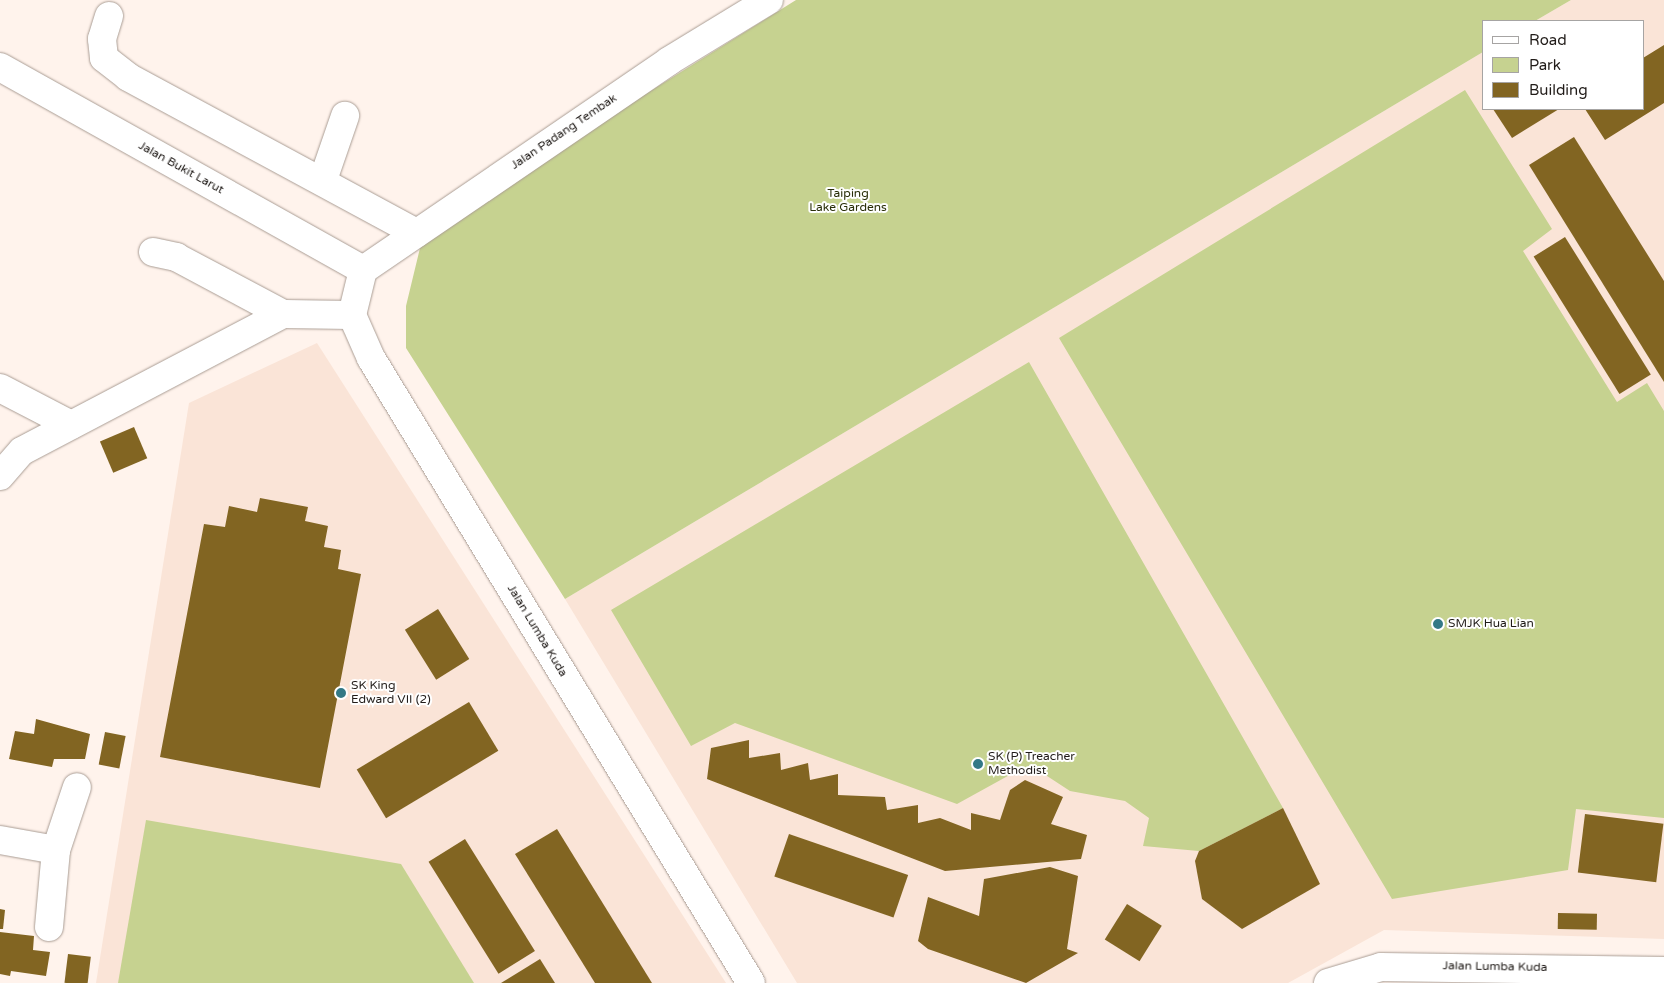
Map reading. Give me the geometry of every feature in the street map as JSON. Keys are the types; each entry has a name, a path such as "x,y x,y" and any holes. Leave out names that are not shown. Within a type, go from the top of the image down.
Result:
{"street":[{"name":"Jalan Padang Tembak","path":"362,270 670,61 769,0"},
{"path":"109,16 102,39 104,58 128,77 323,180 416,233"},
{"name":"Jalan Bukit Larut","path":"0,67 362,270"},
{"path":"323,180 346,116"},
{"path":"153,252 176,257 283,314 352,315 362,270"},
{"path":"0,476 22,451 283,314"},
{"name":"Jalan Lumba Kuda","path":"352,315 371,358 751,983"},
{"path":"0,388 71,425"},
{"path":"49,927 56,850 77,787"},
{"path":"0,840 56,850"},
{"name":"Jalan Lumba Kuda","path":"1328,983 1381,967 1664,971"}],"shaded area":[{"path":"1571,0 1664,0 1664,939 1384,930 1288,983 797,983 565,599 1482,53 1482,110 1644,110 1644,20 1537,20"},
{"name":"SK King Edward VII (2)","path":"317,343 726,983 96,983 189,403"}],"green space":[{"name":"Taiping Lake Gardens","path":"796,0 1571,0 1537,20 1482,20 1482,53 565,599 406,348 406,306 420,248 497,187"},
{"name":"SMJK Hua Lian","path":"1465,90 1552,229 1523,251 1617,402 1647,383 1664,411 1664,818 1576,809 1568,870 1392,899 1059,338"},
{"path":"1029,362 1283,808 1199,851 1143,846 1149,818 1125,801 1070,791 1044,774 1015,772 957,804 735,723 691,746 611,610"},
{"path":"146,820 401,864 474,983 118,983"}],"building":[{"path":"1664,45 1664,103 1605,140 1586,110 1644,110 1644,57"},
{"path":"1494,110 1557,110 1512,138"},
{"path":"1574,137 1664,281 1664,382 1529,165"},
{"path":"1565,237 1651,374 1619,394 1534,257"},
{"path":"134,427 147,458 113,473 100,441"},
{"path":"260,498 308,507 305,521 328,526 324,547 341,550 338,569 361,574 320,788 160,757 204,524 225,527 229,506 257,512"},
{"path":"438,609 469,659 436,680 405,630"},
{"path":"469,702 498,751 386,818 357,769"},
{"path":"36,719 90,734 85,759 54,759 52,767 9,759 15,731 34,734"},
{"path":"105,732 126,736 119,768 99,764"},
{"path":"749,740 749,758 780,753 781,770 808,763 810,780 838,774 838,795 885,797 887,810 918,805 918,823 940,818 971,830 971,813 1000,820 1010,790 1025,780 1063,797 1051,824 1087,835 1081,859 945,871 707,779 711,748"},
{"path":"1283,808 1320,884 1242,929 1202,899 1195,861 1199,851"},
{"path":"1585,814 1663,824 1656,882 1578,873"},
{"path":"557,829 652,983 595,983 515,854"},
{"path":"789,834 908,875 893,918 774,877"},
{"path":"465,839 535,951 498,974 429,862"},
{"path":"1050,867 1078,876 1067,949 1078,953 1026,983 928,949 918,941 928,897 979,916 984,879"},
{"path":"1127,904 1162,926 1140,961 1105,940"},
{"path":"0,909 5,910 3,929 0,929"},
{"path":"1558,913 1597,914 1597,930 1558,929"},
{"path":"0,932 34,936 33,950 50,952 46,976 11,971 10,976 0,974"},
{"path":"68,954 91,957 88,983 64,983"},
{"path":"540,959 555,983 501,983"}],"place":[{"name":"SMJK Hua Lian","path":"1438,624"},
{"name":"SK King Edward VII (2)","path":"341,693"},
{"name":"SK (P) Treacher Methodist","path":"978,764"}]}
